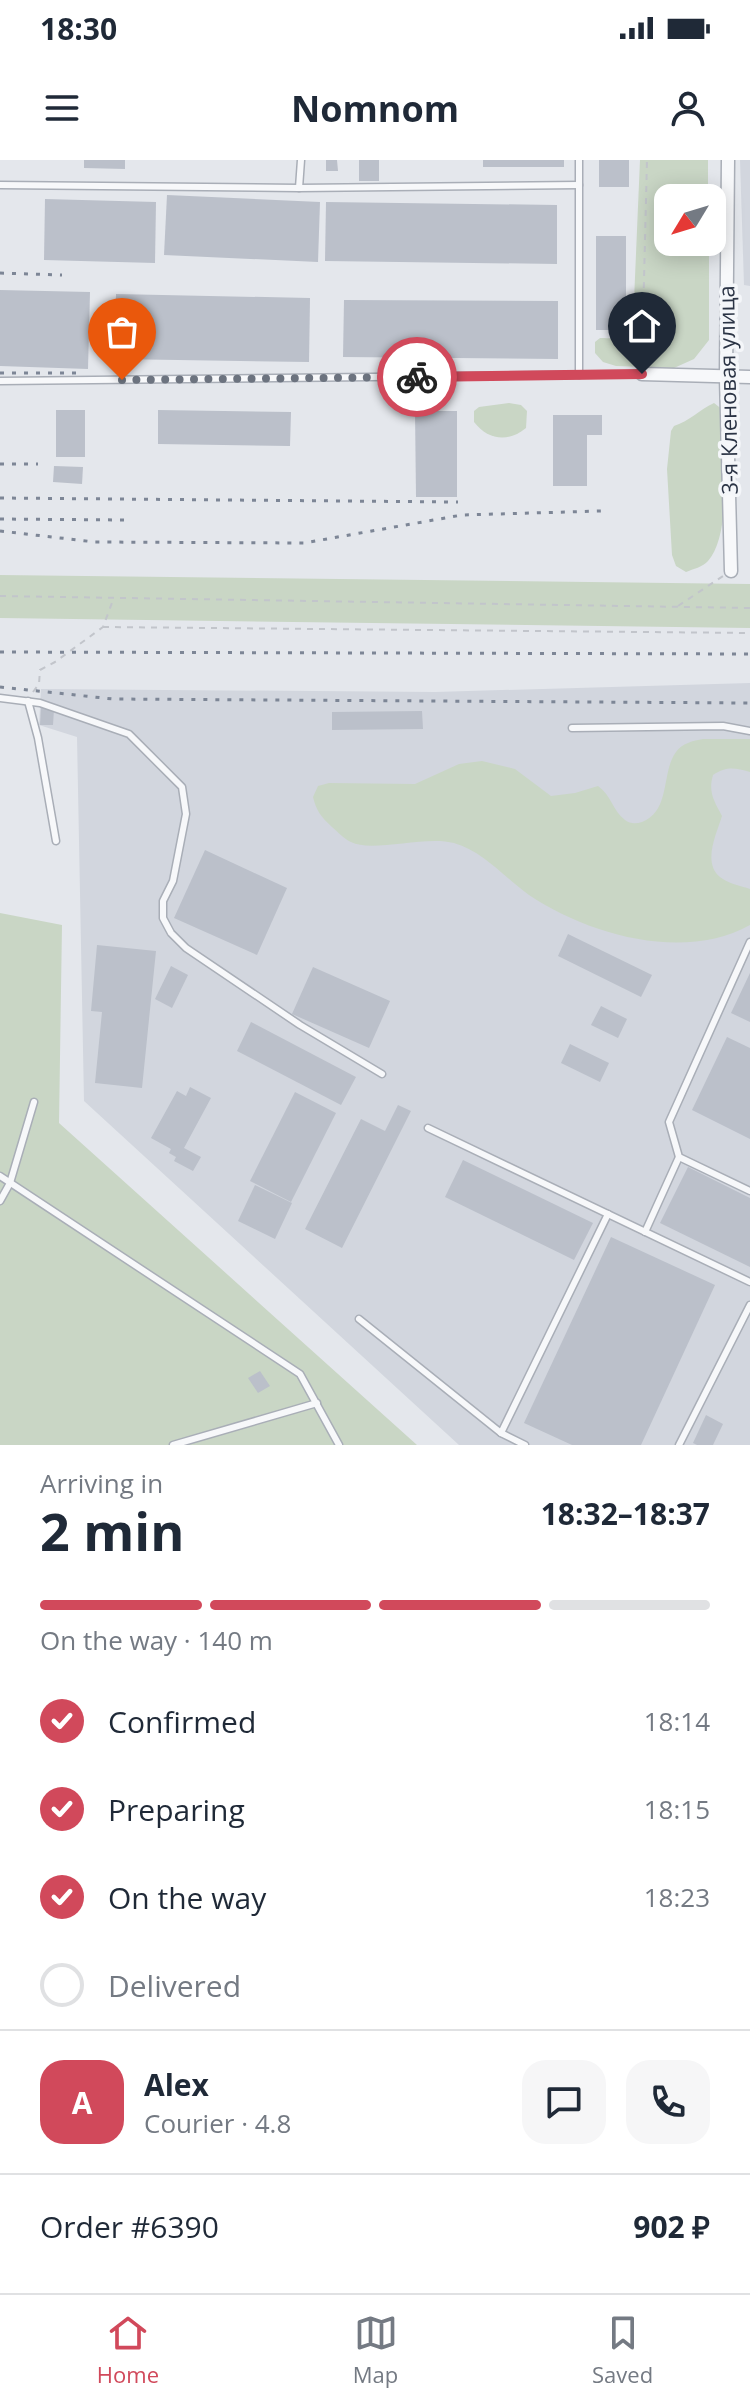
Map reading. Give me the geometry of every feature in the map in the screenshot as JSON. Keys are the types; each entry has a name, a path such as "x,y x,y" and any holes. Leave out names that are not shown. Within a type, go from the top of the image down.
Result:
{"street":[{"name":"3-я Кленовая улица","path":"728,160 726,377 731,571"},
{"path":"642,374 750,377"}],"lane":[{"path":"299,188 301,160"},
{"path":"579,160 579,375"},
{"path":"0,185 299,188 579,185"},
{"path":"0,381 642,374"},
{"path":"0,698 40,703 129,734 182,787 186,814 173,881 163,901 163,918 171,933 186,948 300,1025 382,1074"},
{"path":"28,701 38,738 56,841"},
{"path":"572,728 723,726 750,731"},
{"path":"645,1232 679,1157 669,1122 750,942"},
{"path":"0,1201 10,1183 34,1102"},
{"path":"428,1128 750,1282"},
{"path":"679,1157 750,1191"},
{"path":"0,1176 300,1374 339,1445"},
{"path":"501,1433 608,1214"},
{"path":"679,1445 750,1305"},
{"path":"359,1319 501,1433 525,1445"},
{"path":"173,1445 317,1403"}],"path":[{"path":"642,374 647,160"},
{"path":"677,607 731,571"},
{"path":"0,596 750,608"},
{"path":"28,701 39,684 40,670 103,627 113,599"},
{"path":"103,627 750,633"}],"shaded area":[{"path":"740,160 750,160 750,286 744,285"},
{"path":"750,683 750,1445 459,1445 84,1101 77,737 39,725 41,689 435,692"}],"green space":[{"path":"640,160 708,160 708,184 654,184 654,256 709,256 709,340 694,359 674,368 616,366 603,362 595,353 595,342 600,338 624,336 633,324"},
{"path":"509,403 521,405 527,411 526,428 519,433 505,437 492,436 474,422 474,411 479,407"},
{"path":"714,403 723,410 725,489 721,531 708,561 686,572 676,566 672,555 667,469 671,431 674,426"},
{"path":"0,575 750,584 750,628 0,618"},
{"path":"703,739 750,739 750,772 727,769 713,775 711,786 714,801 722,816 711,856 720,877 750,889 750,925 724,936 696,942 637,939 580,922 529,895 484,858 454,843 429,841 372,846 351,842 322,817 313,797 318,786 329,783 415,784 459,764 482,761 515,769 551,796 598,786 621,816 629,822 638,823 651,817 662,800 671,760 678,749"},
{"path":"0,913 62,925 59,1123 417,1445 0,1445"}],"building":[{"path":"84,160 125,160 125,169 84,168"},
{"path":"326,160 337,160 338,171 326,171"},
{"path":"359,160 379,160 379,181 359,181"},
{"path":"483,160 564,160 564,167 483,167"},
{"path":"599,160 629,160 629,187 599,187"},
{"path":"167,195 320,202 318,262 164,255"},
{"path":"45,199 156,202 155,263 44,260"},
{"path":"326,202 557,205 557,264 325,261"},
{"path":"596,236 626,236 626,330 596,330"},
{"path":"0,290 90,292 88,369 0,366"},
{"path":"116,294 310,298 309,362 115,359"},
{"path":"344,300 558,301 558,359 343,357"},
{"path":"56,410 85,410 85,457 56,457"},
{"path":"158,410 291,412 290,446 158,444"},
{"path":"415,411 457,411 457,497 416,497"},
{"path":"553,415 602,415 602,435 587,435 587,486 553,486"},
{"path":"54,466 83,467 82,484 53,482"},
{"path":"41,708 54,709 53,725 40,725"},
{"path":"422,711 423,729 332,730 332,712"},
{"path":"205,850 287,888 257,955 174,918"},
{"path":"568,934 652,975 641,997 558,956"},
{"path":"97,945 156,951 142,1088 95,1083 102,1012 91,1011"},
{"path":"171,966 188,975 172,1008 155,999"},
{"path":"313,967 390,1001 369,1048 292,1014"},
{"path":"750,973 750,1022 731,1013"},
{"path":"601,1006 627,1019 618,1038 591,1025"},
{"path":"251,1022 356,1077 341,1105 237,1051"},
{"path":"727,1037 750,1048 750,1139 692,1110"},
{"path":"570,1044 609,1063 600,1082 561,1063"},
{"path":"190,1087 211,1098 184,1148 201,1157 193,1171 174,1161 176,1157 169,1153 171,1149 151,1138 177,1091 186,1096"},
{"path":"295,1092 336,1113 291,1202 250,1181"},
{"path":"398,1105 411,1111 342,1248 305,1229 361,1119 385,1131"},
{"path":"463,1160 593,1223 574,1260 445,1197"},
{"path":"688,1167 750,1198 750,1267 660,1223"},
{"path":"255,1185 292,1203 275,1239 238,1221"},
{"path":"611,1237 715,1285 641,1445 572,1445 524,1423"},
{"path":"260,1371 270,1386 258,1393 248,1378"},
{"path":"706,1415 723,1424 713,1445 697,1445 693,1443"}],"railway":[{"path":"0,273 62,275"},
{"path":"0,373 84,373"},
{"path":"0,464 38,464"},
{"path":"0,498 458,502"},
{"path":"0,531 95,542 304,543 462,515 601,511"},
{"path":"0,519 127,520"},
{"path":"0,652 750,654"},
{"path":"0,687 113,699 750,703"}],"way so far":[{"path":"122,380 417,377"}],"route":[{"path":"417,377 642,374"}]}
